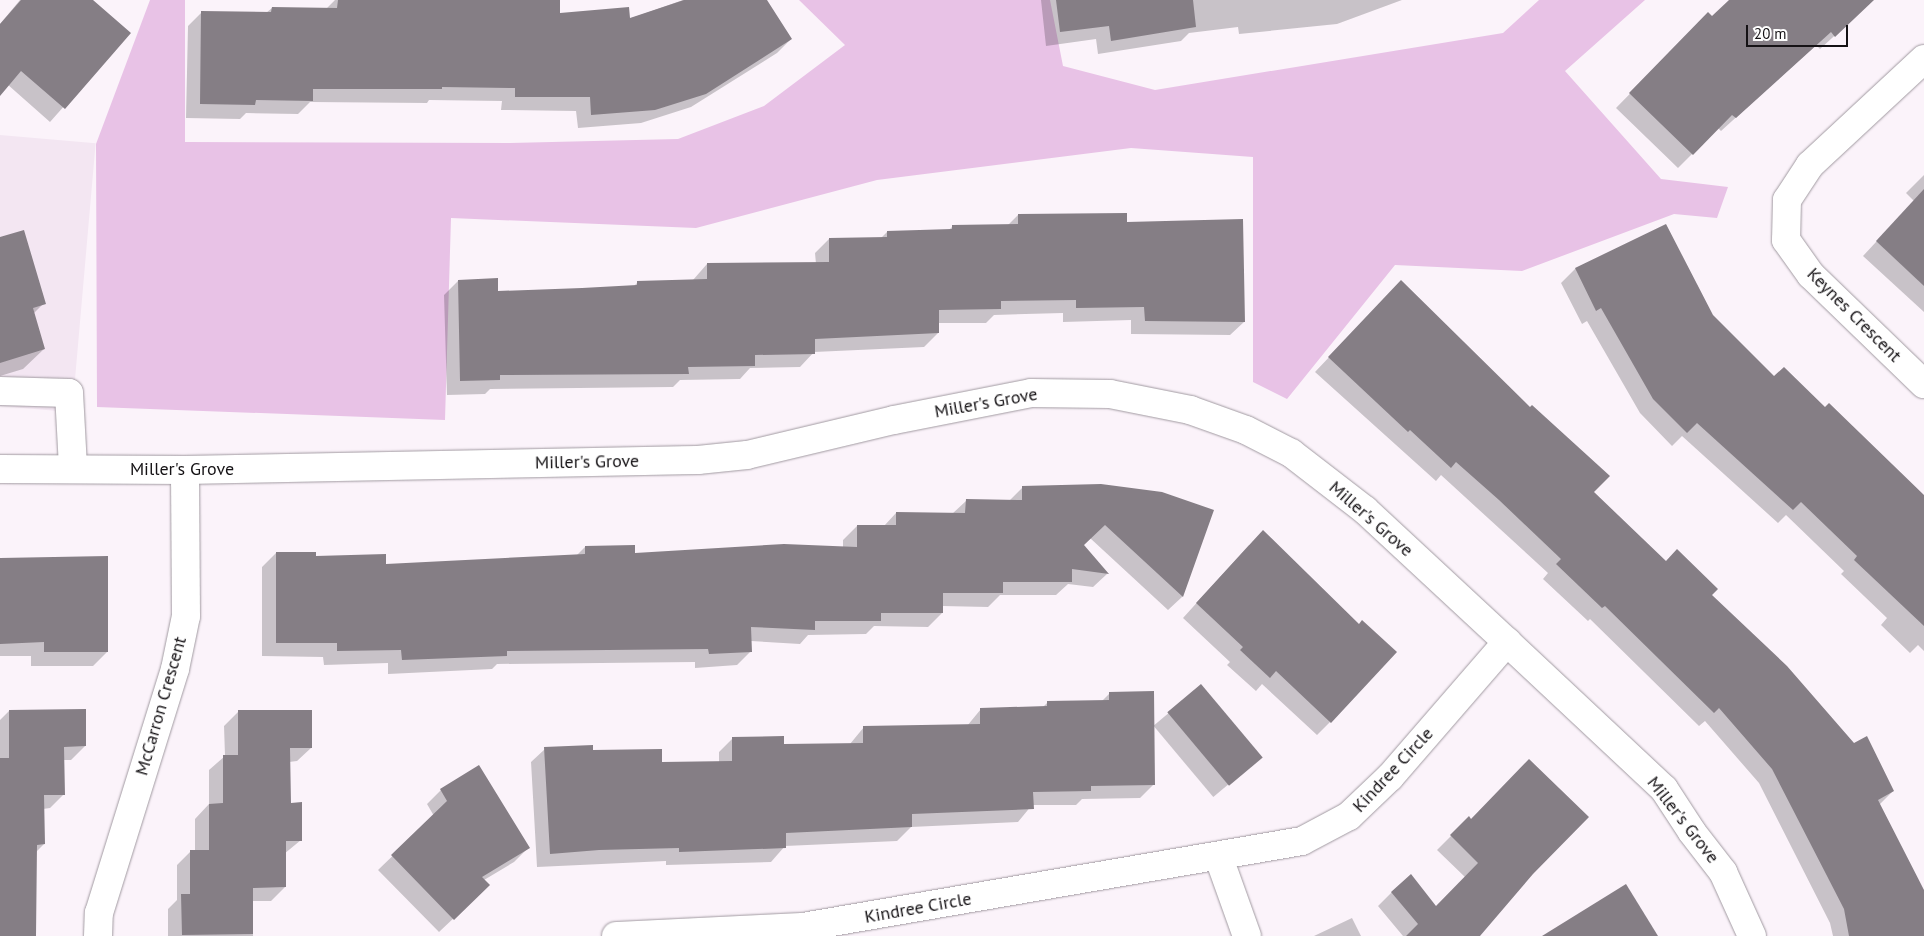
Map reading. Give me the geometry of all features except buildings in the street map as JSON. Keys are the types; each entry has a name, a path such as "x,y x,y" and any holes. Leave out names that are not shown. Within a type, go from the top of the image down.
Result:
{"street":[{"name":"Keynes Crescent","path":"1924,59 1810,165 1787,200 1786,240 1811,276 1924,384"},
{"path":"0,391 70,393 73,468"},
{"name":"Miller's Grove","path":"0,469 185,470 698,460 747,455 894,420 1031,393 1110,394 1190,410 1246,430 1290,453 1365,510 1664,788 1692,832 1723,872 1752,936"},
{"name":"McCarron Crescent","path":"98,936 99,913 175,669 186,616 185,470"},
{"name":"Kindree Circle","path":"616,936 803,927 1219,858 1302,841 1349,816 1390,777 1507,642"},
{"path":"1219,858 1247,936"}],"shaded area":[{"path":"150,0 185,0 185,142 510,143 678,139 764,106 845,45 799,0 1050,0 1063,66 1155,90 1503,33 1539,0 1645,0 1565,71 1661,179 1728,187 1717,218 1674,214 1522,271 1395,265 1287,399 1253,382 1253,157 1131,148 877,180 696,228 451,218 445,420 97,407 96,144"},
{"path":"0,135 96,143 72,412 0,406"}]}
